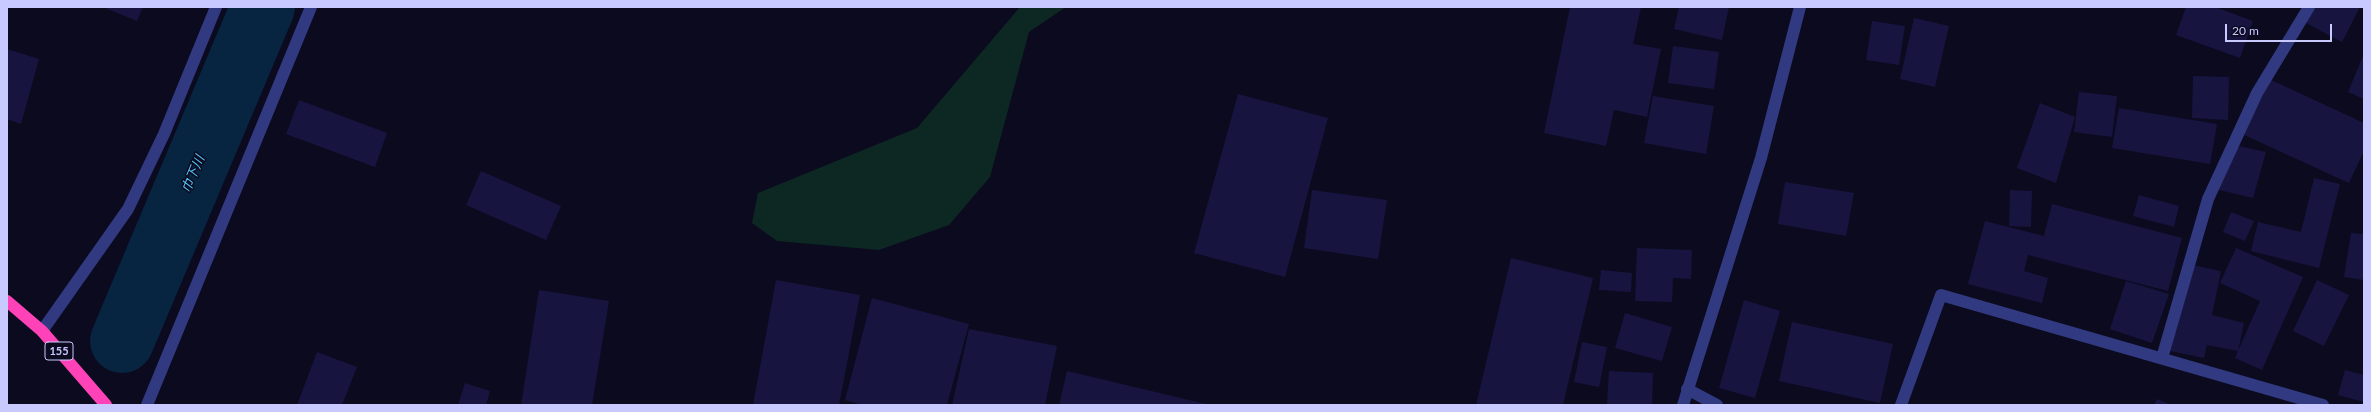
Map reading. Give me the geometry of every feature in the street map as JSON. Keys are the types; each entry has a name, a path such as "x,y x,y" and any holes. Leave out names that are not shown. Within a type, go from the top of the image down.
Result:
{"highway":[{"name":"155","path":"7,301 42,331 106,405"}],"street":[{"path":"42,331 128,209 164,134 216,7"},
{"path":"147,405 311,7"},
{"path":"1683,405 1761,158 1800,7"},
{"path":"2162,358 2208,199 2257,93 2309,7"},
{"path":"1901,405 1941,295 2323,405"},
{"path":"1687,389 1717,405"}],"green space":[{"path":"1020,7 1066,7 1029,32 990,177 949,225 879,250 777,241 752,223 758,193 917,128"}],"building":[{"path":"103,7 143,7 137,21"},
{"path":"1570,7 1641,7 1633,44 1661,49 1647,117 1614,110 1606,146 1544,133"},
{"path":"1679,7 1729,7 1722,40 1674,29"},
{"path":"2186,7 2215,7 2253,21 2240,58 2176,35"},
{"path":"2314,7 2360,7 2342,42 2306,23"},
{"path":"1914,18 1949,26 1935,87 1900,79"},
{"path":"1872,21 1905,26 1899,65 1866,60"},
{"path":"1673,46 1719,52 1714,89 1668,83"},
{"path":"7,49 39,59 21,124 7,119"},
{"path":"2363,56 2364,57 2364,99 2348,92"},
{"path":"2193,76 2229,77 2228,120 2192,118"},
{"path":"2267,78 2364,123 2364,151 2349,183 2242,134"},
{"path":"2079,92 2117,96 2112,137 2074,132"},
{"path":"1238,94 1328,118 1285,277 1194,253"},
{"path":"1653,96 1714,106 1706,154 1644,143"},
{"path":"299,100 387,133 375,167 286,134"},
{"path":"2040,103 2075,117 2056,183 2017,168"},
{"path":"2119,108 2217,124 2210,164 2112,148"},
{"path":"2234,145 2266,152 2253,198 2219,190"},
{"path":"481,171 561,206 546,240 466,205"},
{"path":"2314,178 2340,184 2319,268 2251,251 2258,222 2301,232"},
{"path":"1785,182 1854,193 1846,236 1778,224"},
{"path":"1312,190 1387,200 1378,259 1304,248"},
{"path":"2010,190 2032,191 2031,227 2009,226"},
{"path":"2139,195 2179,206 2174,227 2133,216"},
{"path":"2052,204 2182,238 2168,291 2028,255 2024,271 2048,278 2042,303 1968,284 1985,221 2044,236"},
{"path":"2231,212 2254,221 2245,241 2223,232"},
{"path":"2351,233 2364,234 2364,280 2344,277"},
{"path":"1637,248 1692,250 1691,279 1673,278 1672,302 1635,301"},
{"path":"2236,248 2303,277 2262,370 2235,358 2260,301 2220,283"},
{"path":"1511,258 1593,278 1563,405 1476,405"},
{"path":"2192,265 2221,271 2212,315 2244,323 2238,351 2207,345 2204,358 2170,351"},
{"path":"1601,270 1632,273 1631,292 1599,290"},
{"path":"776,280 860,295 839,405 753,405"},
{"path":"2317,280 2349,295 2324,346 2293,331"},
{"path":"2126,281 2169,294 2152,343 2110,329"},
{"path":"539,290 609,301 592,405 521,405"},
{"path":"872,298 969,324 947,405 862,405 845,400"},
{"path":"1744,300 1780,311 1755,398 1719,388"},
{"path":"1625,313 1672,327 1662,361 1615,348"},
{"path":"1792,322 1893,344 1880,403 1779,381"},
{"path":"969,329 1057,346 1045,405 952,405"},
{"path":"1582,342 1607,347 1599,387 1574,382"},
{"path":"317,352 357,367 342,405 297,405"},
{"path":"2345,370 2364,375 2364,402 2338,395"},
{"path":"1067,371 1206,404 1206,405 1059,405"},
{"path":"1609,371 1653,373 1652,405 1607,405"},
{"path":"465,383 490,391 486,405 458,405"},
{"path":"2157,399 2171,405 2154,405"}],"waterway":[{"name":"巾下川","path":"122,341 263,7"}]}
